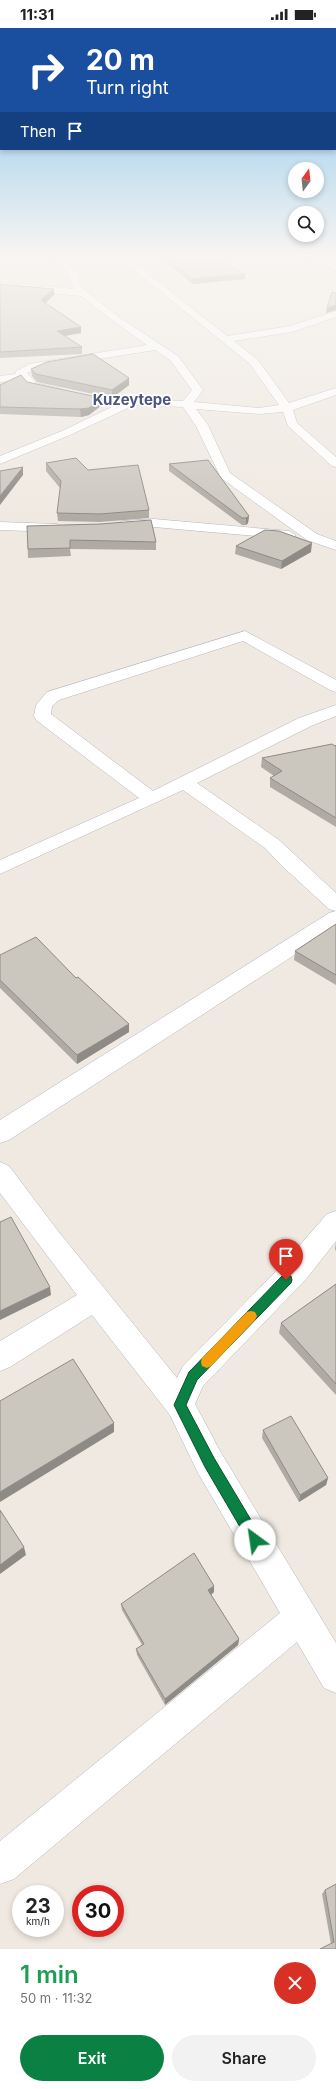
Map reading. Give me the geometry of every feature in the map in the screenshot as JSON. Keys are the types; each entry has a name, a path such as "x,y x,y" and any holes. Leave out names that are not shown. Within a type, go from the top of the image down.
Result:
{"street":[{"path":"153,343 174,358 198,390 186,404"},
{"path":"230,343 254,362 288,408 292,424 336,463"},
{"path":"70,394 32,386 20,372 33,366 158,346"},
{"path":"0,379 25,377"},
{"path":"0,460 66,433 124,405 137,402 186,404 209,408 259,411 288,408 336,391"},
{"path":"109,402 124,405"},
{"path":"186,404 202,425 225,474 312,537 336,546"},
{"path":"108,527 154,523 312,537"},
{"path":"0,526 70,528"},
{"path":"152,798 42,716 44,705 53,696 245,636 336,687"},
{"path":"0,868 152,798 305,722 336,710"},
{"path":"183,782 272,844 288,861 336,904"},
{"path":"0,1133 336,918"},
{"path":"0,1173 180,1405 209,1462 336,1676"},
{"path":"180,1405 193,1376 297,1269 336,1222"},
{"path":"0,1357 96,1298"},
{"path":"0,1865 301,1617"}],"building":[{"path":"0,343 75,343 82,347 0,352"},
{"path":"93,354 129,378 112,390 36,374 31,369 47,362"},
{"path":"21,375 27,382 102,398 89,408 80,409 0,407 0,385"},
{"path":"76,458 88,470 138,465 149,510 100,514 57,513 61,481 46,463"},
{"path":"208,460 249,516 242,518 169,464"},
{"path":"23,467 0,496 0,471"},
{"path":"151,520 156,542 70,540 70,548 28,549 27,526 100,524"},
{"path":"265,530 279,531 312,543 282,561 236,546"},
{"path":"332,744 335,746 336,745 336,818 270,778 282,771 262,758"},
{"path":"336,924 336,975 295,951"},
{"path":"36,937 76,978 78,977 129,1024 77,1055 0,980 0,955"},
{"path":"11,1217 50,1287 0,1311 0,1222"},
{"path":"336,1284 336,1384 281,1323"},
{"path":"73,1359 114,1423 0,1492 0,1401"},
{"path":"291,1416 328,1478 300,1495 263,1430"},
{"path":"0,1510 24,1547 0,1565"},
{"path":"194,1553 214,1586 208,1590 239,1639 165,1699 136,1649 144,1644 121,1604"},
{"path":"336,1884 336,1949 320,1949 334,1942 325,1890"}],"slow traffic":[{"path":"207,1362 251,1316"}],"district":[{"name":"Kuzeytepe","path":"132,400"}],"route":[{"path":"255,1540 209,1462 180,1405 193,1376 286,1280"}]}
